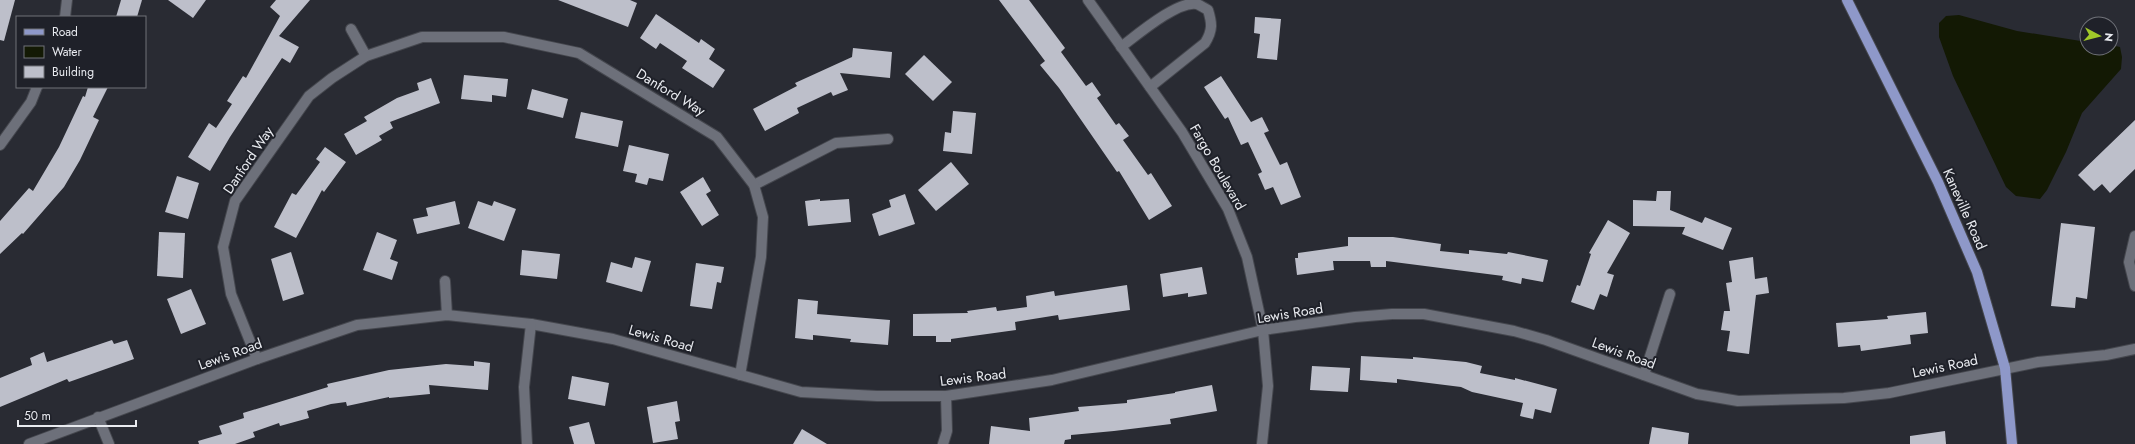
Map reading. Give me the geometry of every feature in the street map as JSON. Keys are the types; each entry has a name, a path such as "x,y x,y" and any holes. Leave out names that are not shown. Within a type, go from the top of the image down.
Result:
{"main road":[{"name":"Kaneville Road","path":"1847,0 1938,182 1977,272 2005,368 2012,444"}],"street":[{"path":"65,16 66,0"},
{"name":"Fargo Boulevard","path":"1088,0 1182,132 1228,209 1247,257 1263,330 1268,386 1262,444"},
{"path":"1121,46 1174,9 1184,4 1196,3 1208,10 1212,24 1211,33 1205,43 1150,87"},
{"path":"351,29 366,56"},
{"name":"Danford Way","path":"257,359 231,294 224,247 235,202 309,96 332,78 366,56 422,37 504,37 579,53 717,137 754,185 763,217 761,257 740,375"},
{"path":"0,145 31,102 37,88"},
{"path":"754,185 836,144 888,139"},
{"path":"2135,236 2129,262 2135,286"},
{"path":"445,281 447,314"},
{"path":"1644,375 1670,294"},
{"name":"Lewis Road","path":"29,444 257,359 357,325 447,314 531,324 613,338 801,392 844,396 946,396 1052,380 1263,330 1355,317 1424,314 1514,331 1546,340 1697,394 1738,401 1844,398 1889,393 2038,362 2106,355 2135,349"},
{"path":"527,444 524,387 531,324"},
{"path":"943,444 947,431 946,396"},
{"path":"98,417 109,444"}],"water":[{"path":"1959,15 2017,31 2079,41 2079,56 2119,56 2120,47 2122,57 2121,69 2082,113 2066,152 2047,190 2040,199 2016,196 2006,187 1953,76 1939,37 1939,23 1946,16"}],"building":[{"path":"0,0 15,0 4,41 0,40"},
{"path":"121,0 142,0 137,16 116,16"},
{"path":"168,0 206,0 193,18"},
{"path":"276,0 310,0 279,36 299,47 290,63 282,58 230,137 210,171 188,157 209,123 216,128 232,104 227,101 243,76 246,78 280,16 270,7"},
{"path":"558,0 630,0 637,3 628,27"},
{"path":"999,0 1029,0 1065,48 1061,52 1086,86 1092,82 1101,95 1097,98 1116,125 1119,123 1129,136 1123,140 1148,175 1151,173 1172,206 1149,220 1119,171 1117,172 1059,88 1040,65 1045,61"},
{"path":"656,14 699,43 701,39 715,49 709,59 725,70 713,88 682,68 687,61 660,43 656,49 640,38"},
{"path":"1255,17 1281,19 1277,60 1257,58 1260,34 1254,33"},
{"path":"853,48 892,52 890,78 840,73 848,90 833,96 831,92 797,108 799,113 765,131 753,109 797,86 795,83 852,57"},
{"path":"924,55 952,82 933,101 905,74"},
{"path":"464,75 508,79 506,97 492,95 492,102 461,99"},
{"path":"1221,76 1251,122 1262,117 1269,131 1264,133 1280,165 1287,162 1301,197 1281,205 1273,187 1265,190 1258,174 1262,172 1248,142 1241,145 1228,117 1225,119 1204,87"},
{"path":"431,78 440,103 390,122 393,128 379,136 382,140 356,155 344,134 367,121 364,117 397,98 419,90 417,83"},
{"path":"88,88 108,88 93,117 99,120 80,160 64,187 23,234 22,233 0,254 0,221 29,188 33,191 59,147 83,96 85,97"},
{"path":"532,89 568,99 563,118 527,109"},
{"path":"953,111 976,113 972,154 943,151 945,132 951,133"},
{"path":"581,112 623,121 618,147 575,138"},
{"path":"2135,120 2135,169 2110,193 2102,184 2094,191 2078,175"},
{"path":"629,145 669,154 663,181 649,178 647,185 635,182 637,174 623,171"},
{"path":"325,147 346,162 324,192 322,190 296,238 274,227 292,193 296,195 320,162 316,159"},
{"path":"951,162 969,184 936,211 918,190"},
{"path":"177,176 199,183 188,219 165,212"},
{"path":"703,177 711,191 706,194 719,215 702,226 680,192"},
{"path":"1657,191 1671,191 1670,210 1702,223 1705,217 1732,228 1723,250 1682,234 1685,227 1633,226 1633,200 1656,201"},
{"path":"905,194 915,224 879,236 872,214 891,207 889,200"},
{"path":"820,199 820,201 849,199 851,222 808,226 805,201"},
{"path":"455,201 460,224 417,234 413,219 428,216 426,208"},
{"path":"478,201 492,206 494,201 516,209 504,241 468,228"},
{"path":"1608,220 1630,233 1607,273 1614,275 1607,297 1600,294 1594,310 1571,302 1577,285 1580,286 1591,254 1589,253"},
{"path":"2061,223 2095,227 2087,299 2076,297 2075,308 2051,306"},
{"path":"159,232 185,233 183,278 157,276"},
{"path":"377,232 397,240 390,259 398,262 392,280 363,270"},
{"path":"1348,237 1393,237 1441,244 1440,251 1469,254 1469,250 1507,254 1508,252 1548,260 1543,282 1522,278 1521,284 1502,280 1503,276 1386,261 1386,267 1371,267 1370,261 1333,261 1334,270 1297,275 1295,258 1298,258 1298,253 1348,246"},
{"path":"522,250 560,254 557,279 520,275"},
{"path":"291,252 304,294 283,301 271,259"},
{"path":"635,257 651,261 642,292 606,282 611,262 632,268"},
{"path":"1753,257 1755,279 1767,277 1769,293 1756,295 1749,354 1727,351 1730,331 1721,330 1724,311 1730,311 1726,283 1732,282 1729,261"},
{"path":"696,263 724,267 721,283 717,282 712,309 690,306"},
{"path":"1202,267 1207,294 1188,297 1188,293 1163,297 1160,274"},
{"path":"1127,285 1130,310 1059,320 1058,315 1015,322 1016,330 951,339 951,342 936,342 936,336 913,336 913,314 968,313 967,311 996,307 997,311 1027,307 1026,296 1054,291 1055,296"},
{"path":"191,289 206,324 181,334 167,299"},
{"path":"798,299 818,301 817,314 890,320 888,345 850,342 851,339 813,335 813,340 795,338"},
{"path":"1926,312 1928,333 1910,335 1911,344 1861,351 1860,345 1838,347 1836,323 1888,319 1887,316"},
{"path":"112,340 114,344 127,340 134,359 69,382 67,379 0,407 0,378 32,365 30,358 44,352 47,362"},
{"path":"1361,356 1413,359 1413,357 1466,362 1482,366 1480,373 1515,380 1515,378 1557,389 1551,413 1535,409 1533,419 1520,416 1523,403 1472,392 1461,387 1397,379 1397,383 1360,380"},
{"path":"474,361 490,363 488,390 429,385 430,394 389,397 347,406 346,402 331,404 307,411 309,418 280,426 279,423 253,432 255,437 235,444 199,444 198,441 222,434 219,426 244,418 243,413 328,387 327,384 389,370 446,364 474,366"},
{"path":"1312,366 1350,368 1348,392 1310,390"},
{"path":"572,376 609,383 605,406 568,399"},
{"path":"1212,385 1217,411 1170,419 1171,424 1071,435 1071,439 1065,440 1064,444 989,444 991,426 1030,431 1029,418 1079,411 1078,407 1127,403 1127,400 1175,393"},
{"path":"677,401 680,421 675,422 678,439 653,443 647,407"},
{"path":"589,422 595,444 574,444 569,427"},
{"path":"1652,427 1689,433 1688,444 1649,444"},
{"path":"802,429 827,444 793,444"},
{"path":"1945,431 1946,444 1910,444 1910,436"}]}
